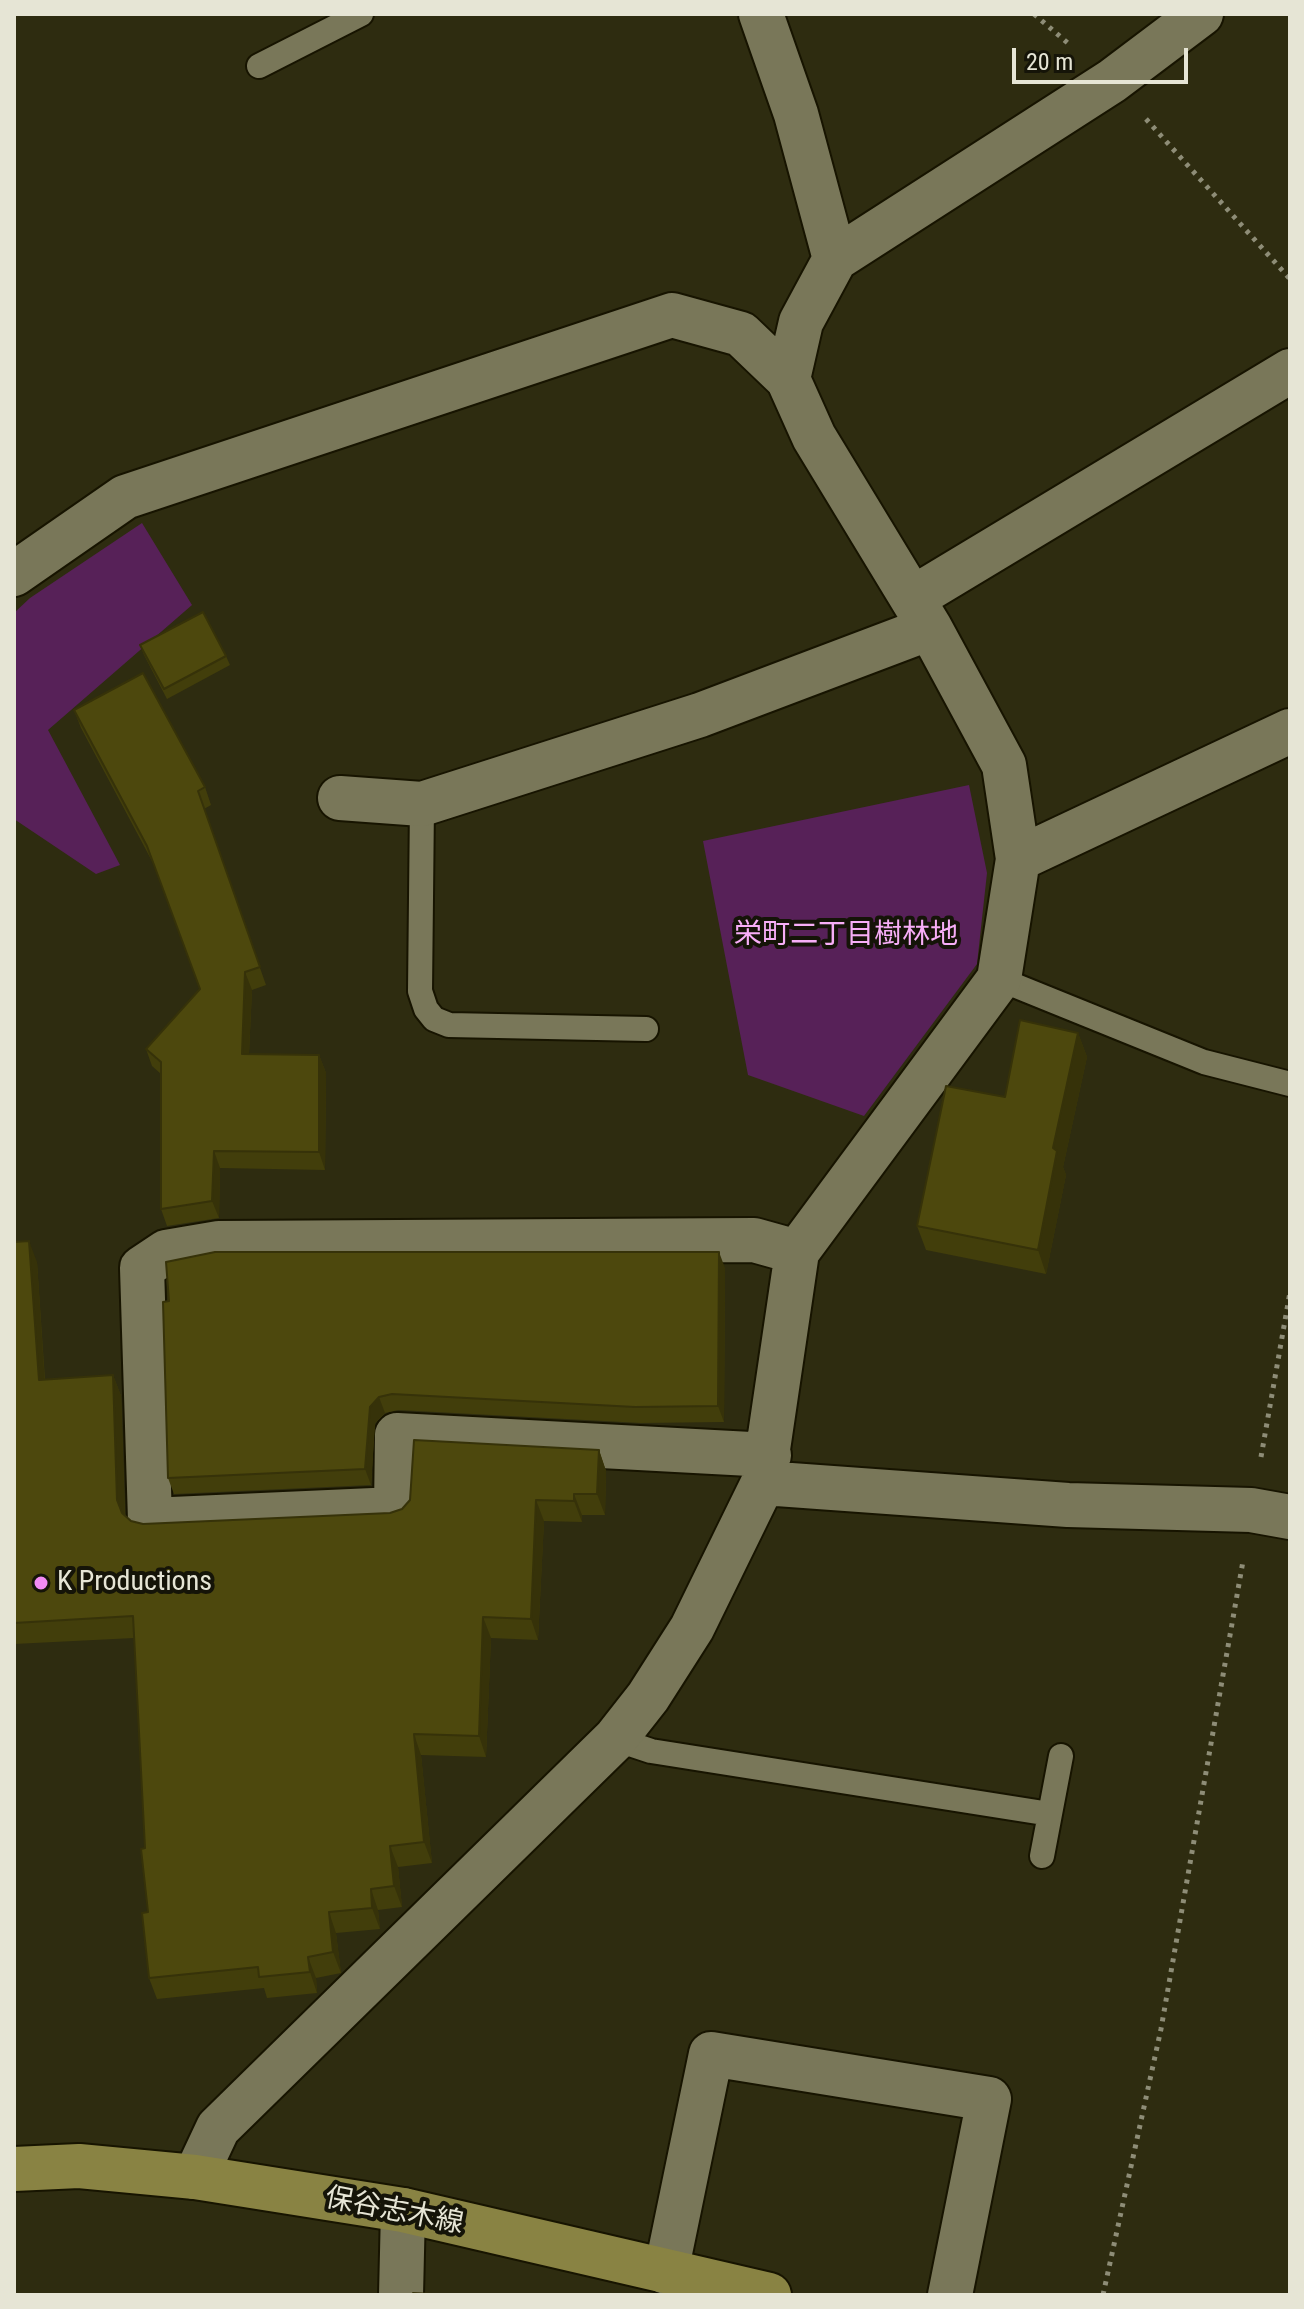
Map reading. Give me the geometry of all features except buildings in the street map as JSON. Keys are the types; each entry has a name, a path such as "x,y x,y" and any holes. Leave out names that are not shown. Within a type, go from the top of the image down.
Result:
{"main road":[{"name":"保谷志木線","path":"14,2169 79,2166 195,2177 403,2210 769,2295"}],"street":[{"path":"761,14 796,114 835,259"},
{"path":"788,379 801,322 835,259 1112,81 1201,14"},
{"path":"14,574 125,497 672,315 741,334 788,379 814,437 922,613 1004,765 1018,859 999,979 797,1252 766,1469 692,1628 648,1697 615,1739 218,2128 195,2177"},
{"path":"340,798 422,804 700,715 922,613 1290,371"},
{"path":"1018,859 1290,731"},
{"path":"797,1252 754,1240 219,1243 166,1252 142,1268 150,1520 396,1509 397,1435 766,1469 1068,1505 1271,1513"},
{"path":"666,2272 711,2054 989,2099 950,2295"},
{"path":"401,2295 403,2210"}],"lane":[{"path":"259,66 361,14"},
{"path":"422,804 420,991 426,1009 434,1019 449,1025 646,1029"},
{"path":"999,979 1204,1062 1290,1084"},
{"path":"615,1739 651,1751 1050,1814"},
{"path":"1042,1856 1061,1756"}],"path":[{"path":"1112,81 1290,279"},
{"path":"1103,2295 1271,1513 1290,1292"}],"green space":[{"path":"142,523 192,605 48,730 120,865 96,874 14,819 14,613 30,598"},
{"name":"栄町二丁目樹林地","path":"969,785 987,873 977,964 864,1116 748,1075 703,841"}],"place":[{"name":"K Productions","path":"41,1583"}]}
